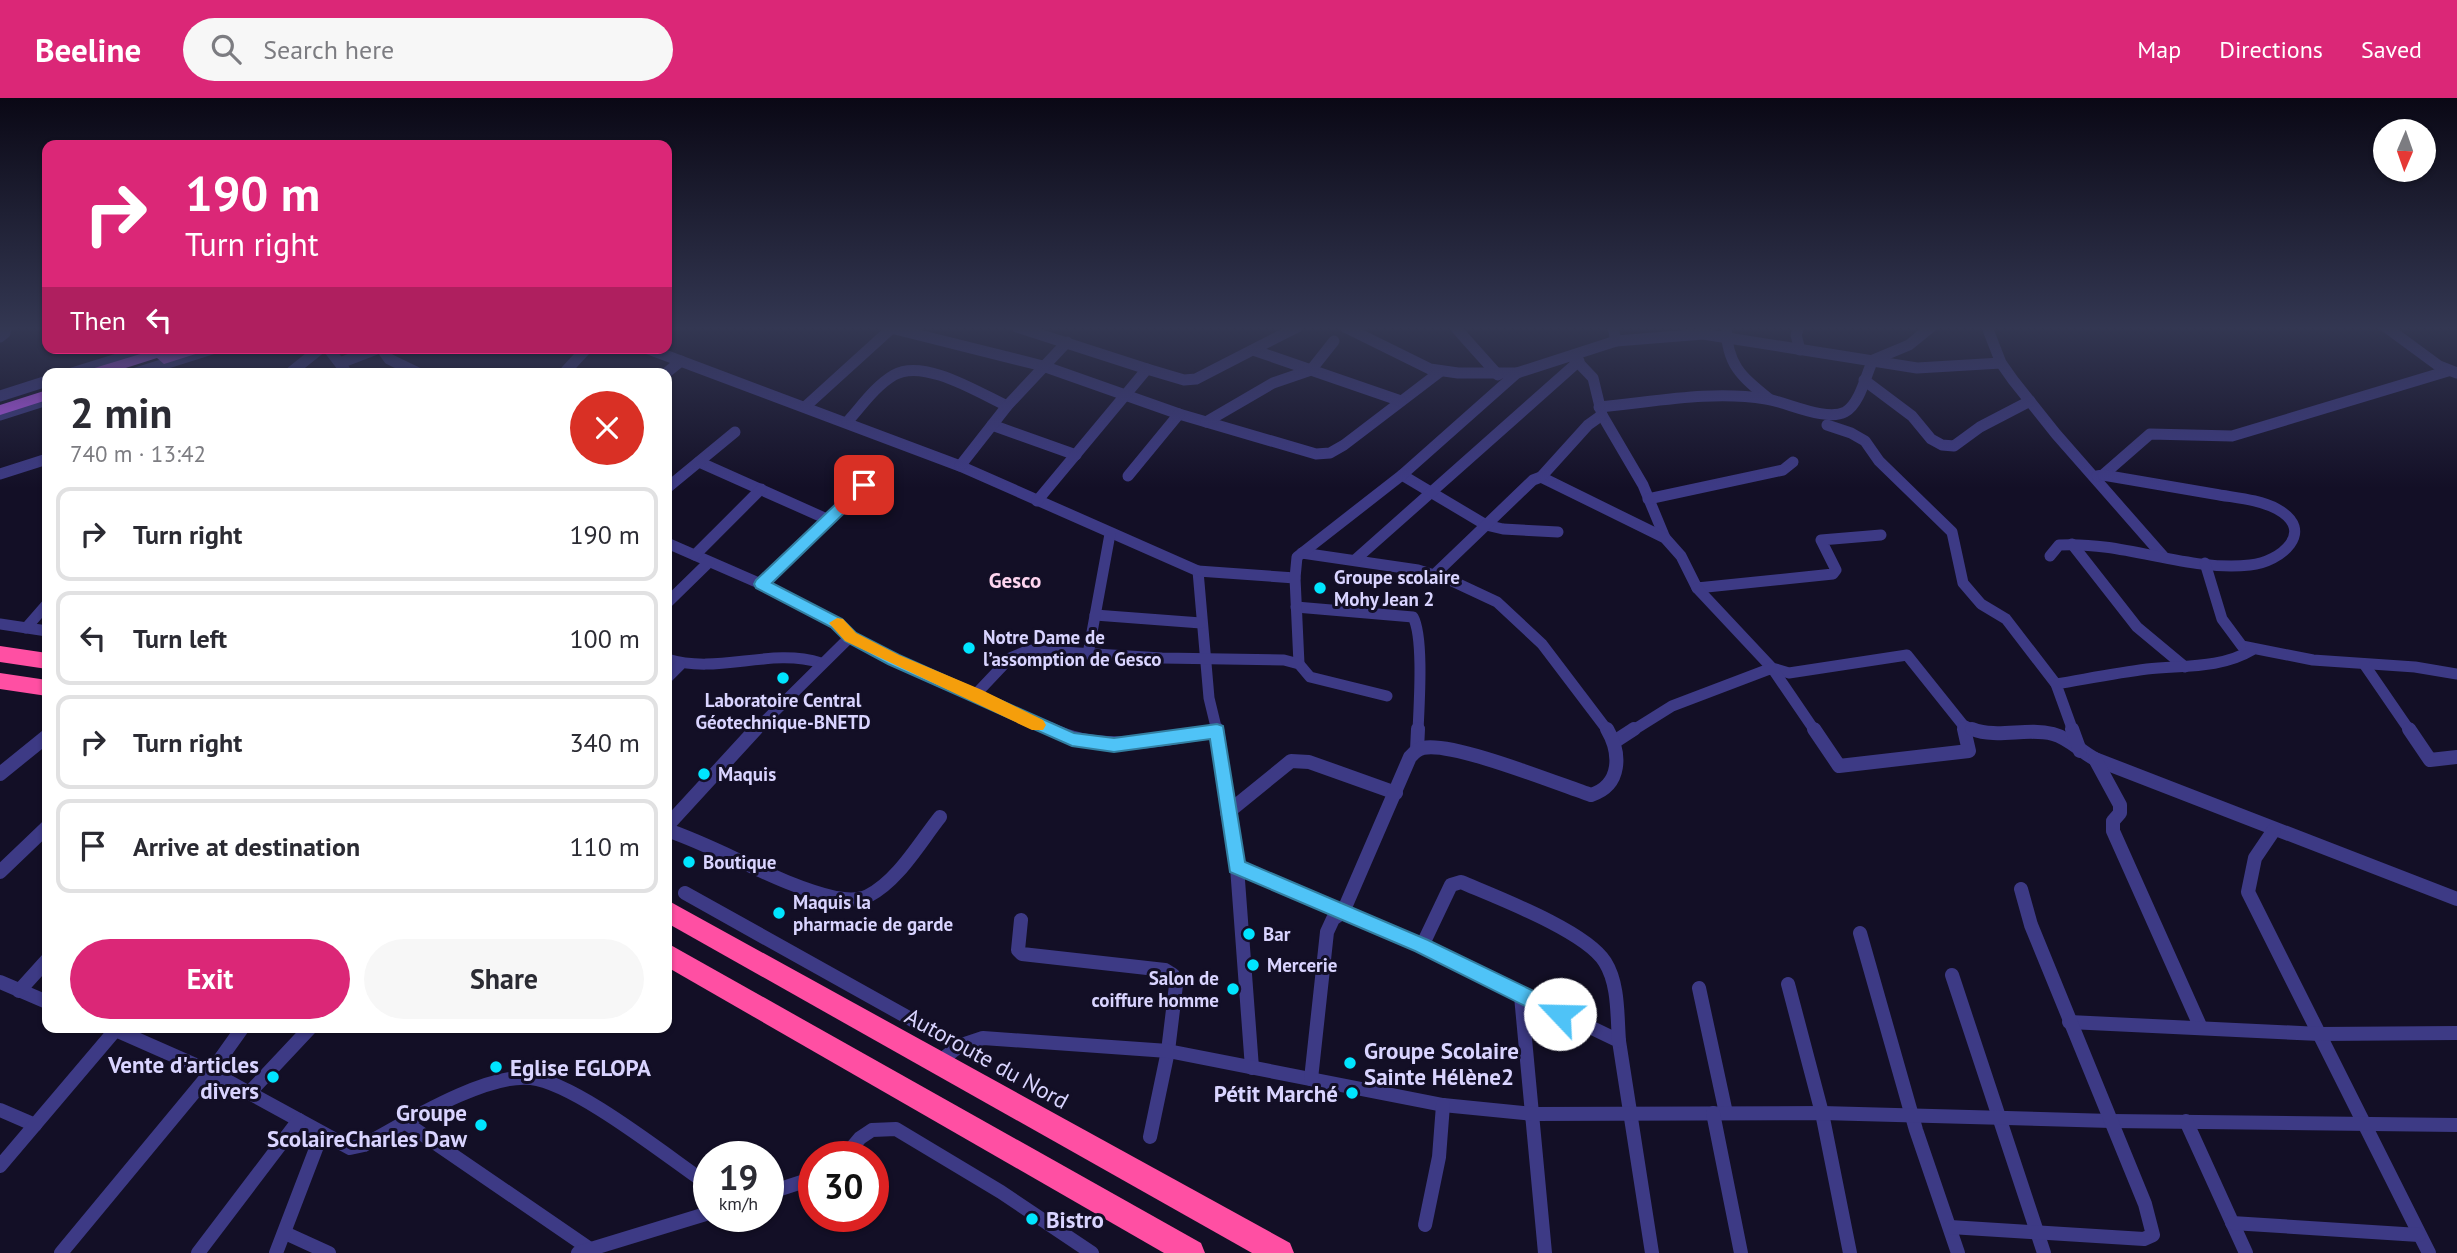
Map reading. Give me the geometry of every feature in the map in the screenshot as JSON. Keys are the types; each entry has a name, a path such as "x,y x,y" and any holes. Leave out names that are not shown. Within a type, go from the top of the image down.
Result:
{"highway":[{"path":"0,654 42,660"},
{"path":"0,681 42,687"},
{"path":"676,896 690,924"},
{"name":"Autoroute du Nord","path":"672,915 1280,1253"},
{"path":"672,957 1191,1253"}],"main road":[{"path":"0,402 42,389"},
{"path":"0,412 42,399"}],"street":[{"path":"736,381 960,466 1110,534 1198,570 1295,578"},
{"path":"806,406 833,381"},
{"path":"847,422 888,381"},
{"path":"951,381 1007,407"},
{"path":"960,466 1030,381"},
{"path":"1088,381 1179,414 1302,452 1322,455 1344,445 1428,381"},
{"path":"1037,501 1137,381"},
{"path":"1206,422 1279,381"},
{"path":"1343,381 1401,401"},
{"path":"1356,559 1550,381"},
{"path":"1594,381 1600,411 1648,499 1665,538 1681,556 1697,588 1755,653 1772,668 1839,766 1969,751 1963,725"},
{"path":"1747,381 1769,399"},
{"path":"1435,574 1533,480 1542,477 1600,411 1716,397 1769,399 1818,412 1838,414 1852,407 1864,381"},
{"path":"1865,381 1912,416 1931,439 1942,445 1954,446 1980,427 2030,401"},
{"path":"2015,381 2099,476 2163,556"},
{"path":"2099,476 2150,433 2237,436 2263,425 2420,381"},
{"path":"1387,696 1310,677 1299,664 1295,578 1297,557 1402,475 1506,382"},
{"path":"0,396 42,383"},
{"path":"1128,476 1179,414"},
{"path":"992,425 1076,455"},
{"path":"1827,425 1848,430 1875,448 1879,461 1952,532 1963,583 1981,604 2006,618 2056,684 2080,752"},
{"path":"672,484 735,432"},
{"path":"0,474 42,461"},
{"path":"1648,499 1783,470 1793,462"},
{"path":"699,463 829,520"},
{"path":"1402,475 1486,525 1558,533"},
{"path":"2050,556 2059,545 2072,544 2132,549 2205,563 2247,564 2274,559 2290,547 2294,526 2280,510 2265,503 2099,476"},
{"path":"1542,477 1665,538"},
{"path":"761,584 864,485"},
{"path":"695,555 761,489"},
{"path":"1088,654 1110,534"},
{"path":"1697,588 1833,575 1836,570 1821,540 1881,535"},
{"path":"672,544 761,584 837,623 850,637 893,659 976,694 1072,740 1097,744 1134,743 1217,731"},
{"path":"2072,544 2137,628 2185,667"},
{"path":"1302,553 1356,559 1435,574 1509,611 1581,692 1614,742 1618,757 1609,787 1601,793 1591,794 1460,751 1440,747 1417,750 1410,757 1343,912 1333,919 1326,932 1311,1079"},
{"path":"672,598 709,562"},
{"path":"2205,563 2220,613 2234,639 2252,650 2303,659 2415,667 2457,674"},
{"path":"1198,570 1209,698 1217,731 1237,867 1252,1068"},
{"path":"1296,607 1413,617 1417,624 1421,680 1417,708 1417,750"},
{"path":"26,628 42,610"},
{"path":"1095,615 1201,623"},
{"path":"0,624 42,630"},
{"path":"672,823 821,663 850,637"},
{"path":"2056,684 2226,660 2252,650"},
{"path":"976,694 1010,658 1020,652 1276,659 1299,664"},
{"path":"1614,742 1672,706 1772,668 1789,673 1907,655 1963,725 1974,732 1987,735 2055,735 2095,759 2457,899"},
{"path":"672,661 680,665 751,663 801,657 821,663"},
{"path":"2364,664 2430,760 2457,757"},
{"path":"672,673 680,665"},
{"path":"0,774 42,740"},
{"path":"2095,759 2120,805 2120,813 2113,821 2113,831 2201,1028"},
{"path":"1227,813 1291,761 1309,762 1396,793"},
{"path":"672,830 706,842 827,896 850,900 870,895 904,862 940,817"},
{"path":"2274,830 2259,849 2250,868 2248,892 2366,1122 2429,1253"},
{"path":"0,872 42,832"},
{"path":"1237,867 1422,946 1619,1041"},
{"path":"1422,946 1451,885 1461,882 1574,937 1593,948 1603,959 1615,990 1619,1041 1652,1253"},
{"path":"1950,1227 2144,1239 2150,1239 2153,1235 2153,1227 2031,925 2021,889"},
{"path":"676,896 959,1046"},
{"path":"1021,920 1018,950 1021,954 1171,972 1176,985 1168,1051 1150,1137"},
{"path":"1860,933 1912,1116 1958,1253"},
{"path":"19,991 42,966"},
{"path":"1952,975 2043,1253"},
{"path":"0,982 42,1000"},
{"path":"1788,984 1822,1113 1850,1253"},
{"path":"1699,989 1741,1253"},
{"path":"1521,996 1545,1253"},
{"path":"2069,1022 2320,1034 2457,1033"},
{"path":"0,1166 110,1033"},
{"path":"125,1033 211,1072 354,1148 482,1087 531,1078 571,1093 693,1174"},
{"path":"61,1253 211,1072 239,1033"},
{"path":"250,1092 305,1033"},
{"path":"938,1063 959,1046 983,1038 1168,1051 1443,1105 1532,1114 1822,1113 2110,1121 2457,1125"},
{"path":"1424,1225 1439,1157 1443,1105"},
{"path":"0,1110 36,1125"},
{"path":"198,1253 299,1120"},
{"path":"2186,1121 2246,1253"},
{"path":"406,1123 584,1251 693,1218"},
{"path":"858,1141 866,1131 886,1126 896,1129 1001,1192 1092,1253"},
{"path":"276,1253 322,1133"},
{"path":"2232,1223 2419,1235"},
{"path":"285,1233 329,1253"}],"slow traffic":[{"path":"837,623 850,637 893,659 976,694 1037,725"}],"place":[{"name":"Groupe scolaire Mohy Jean 2","path":"1320,588"},
{"name":"Notre Dame de l’assomption de Gesco","path":"969,648"},
{"name":"Laboratoire Central Géotechnique-BNETD","path":"783,678"},
{"name":"Maquis","path":"704,774"},
{"name":"Boutique","path":"689,862"},
{"name":"Maquis la pharmacie de garde","path":"779,913"},
{"name":"Bar","path":"1249,934"},
{"name":"Mercerie","path":"1253,965"},
{"name":"Salon de coiffure homme","path":"1233,989"},
{"name":"Groupe Scolaire Sainte Hélène2","path":"1350,1063"},
{"name":"Eglise EGLOPA","path":"496,1067"},
{"name":"Vente d'articles divers","path":"273,1077"},
{"name":"Pétit Marché","path":"1352,1093"},
{"name":"Groupe ScolaireCharles Daw","path":"481,1125"},
{"name":"Bistro","path":"1032,1219"}],"district":[{"name":"Gesco","path":"1015,580"}],"route":[{"path":"864,485 761,584 837,623 850,637 893,659 976,694 1072,740 1114,745 1217,731 1237,867 1422,946 1560,1014"}]}
